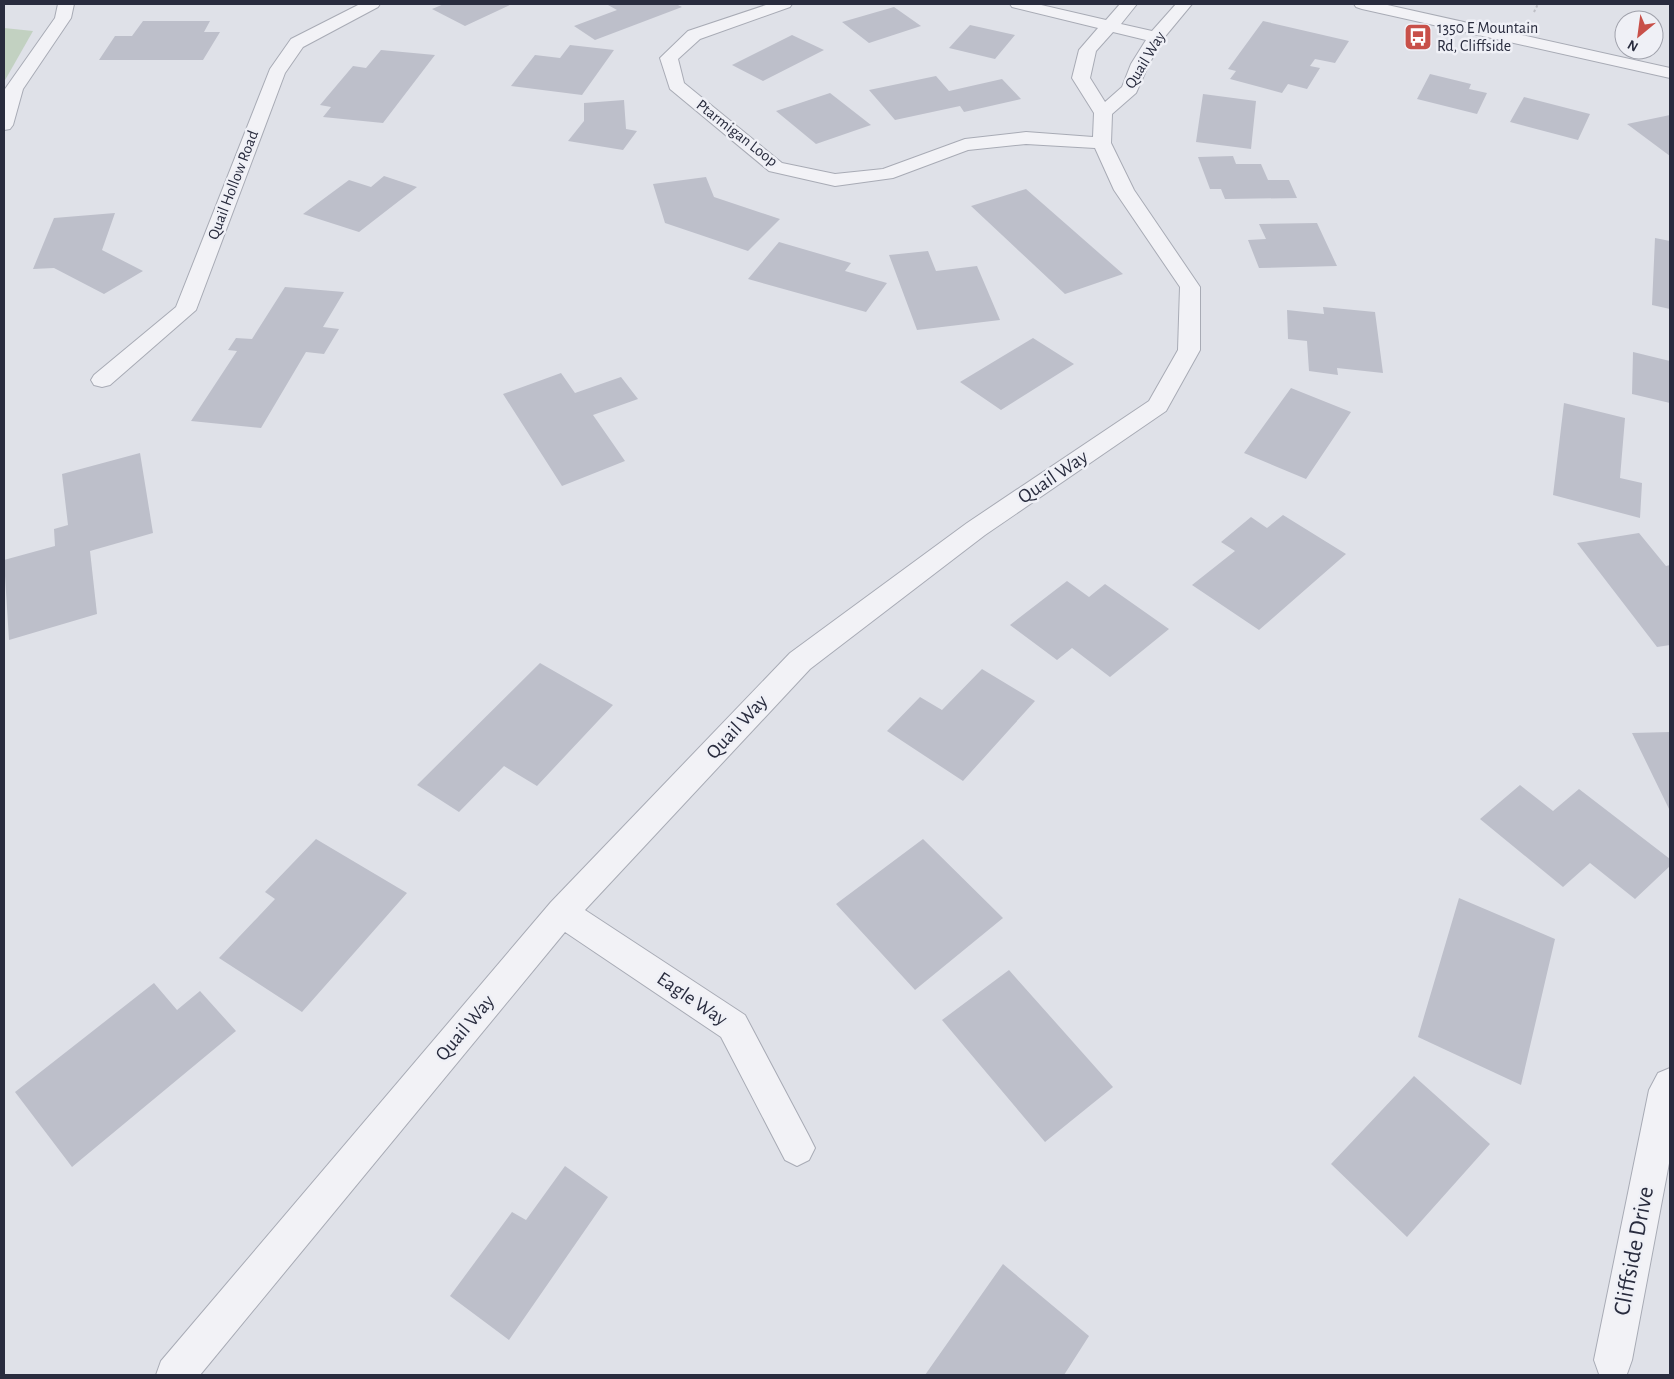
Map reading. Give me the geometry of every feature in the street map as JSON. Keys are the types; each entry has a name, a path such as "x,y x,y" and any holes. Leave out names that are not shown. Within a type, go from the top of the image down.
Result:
{"street":[{"path":"4,125 14,89 63,18 66,4"},
{"name":"Quail Hollow Road","path":"102,380 185,310 276,73 297,43 372,4"},
{"name":"Ptarmigan Loop","path":"784,4 694,35 669,58 676,85 776,167 835,180 886,174 965,145 1026,138 1102,143"},
{"path":"1018,4 1156,37"},
{"path":"1103,113 1081,78 1088,50 1129,4"},
{"name":"Quail Way","path":"175,1375 562,912 800,661 976,528 1158,406 1189,350 1190,287 1124,190 1102,143 1103,113 1130,89 1140,64 1156,37 1184,4"},
{"path":"1362,4 1670,73"},
{"name":"Eagle Way","path":"562,912 733,1026 797,1148"},
{"name":"Cliffside Drive","path":"1612,1360 1666,1090 1670,1085"}],"green space":[{"path":"4,28 33,31 4,82"}],"building":[{"path":"444,4 512,4 465,26 432,9"},
{"path":"676,4 682,7 595,40 574,26 617,10 608,5"},
{"path":"894,7 921,26 869,43 842,22"},
{"path":"143,21 210,21 204,32 220,32 203,60 99,60 115,36 132,36"},
{"path":"1263,21 1349,41 1335,63 1315,59 1310,66 1320,68 1307,89 1288,84 1282,93 1230,79 1236,71 1228,69"},
{"path":"970,25 1015,35 995,59 949,48"},
{"path":"792,35 824,50 763,81 732,65"},
{"path":"570,45 614,50 582,95 511,86 535,55 560,58"},
{"path":"381,50 435,55 383,123 323,117 331,107 320,105 353,66 366,68"},
{"path":"1430,74 1471,84 1469,89 1487,93 1477,114 1417,99"},
{"path":"936,76 949,91 1002,79 1021,99 964,112 960,106 895,120 869,90"},
{"path":"830,93 871,125 816,144 776,111"},
{"path":"1203,94 1256,101 1251,149 1196,142"},
{"path":"1524,97 1590,114 1578,140 1510,122"},
{"path":"624,100 626,129 637,131 623,150 568,141 584,121 584,103"},
{"path":"1670,115 1670,156 1627,124"},
{"path":"1233,156 1236,164 1261,164 1268,180 1289,180 1297,198 1225,199 1221,189 1210,189 1198,157"},
{"path":"384,176 417,187 359,232 303,214 349,180 371,187"},
{"path":"706,177 714,197 780,219 748,251 665,223 653,184"},
{"path":"1026,189 1123,274 1065,294 971,206"},
{"path":"115,213 102,250 143,271 104,294 54,268 33,269 54,218"},
{"path":"1317,223 1337,266 1259,268 1248,240 1266,239 1259,224"},
{"path":"1655,238 1670,241 1670,309 1652,305"},
{"path":"779,242 851,263 845,271 887,283 866,312 748,279"},
{"path":"928,251 936,271 977,266 1000,320 917,330 889,255"},
{"path":"285,287 344,292 323,327 339,329 324,354 306,352 261,428 191,421 237,351 228,350 236,338 252,339"},
{"path":"1323,307 1375,312 1383,373 1337,368 1338,375 1309,371 1307,341 1288,339 1287,310 1324,314"},
{"path":"1033,338 1074,364 1001,410 960,382"},
{"path":"1633,352 1670,361 1670,403 1632,394"},
{"path":"561,373 575,393 621,377 638,399 593,415 625,461 562,486 503,394"},
{"path":"1291,388 1351,412 1306,479 1244,453"},
{"path":"1564,403 1625,418 1620,478 1642,483 1640,518 1553,495"},
{"path":"140,453 153,533 90,551 97,614 9,640 4,560 55,546 54,529 68,525 62,474"},
{"path":"1283,515 1346,554 1259,630 1192,585 1235,551 1221,542 1251,517 1267,528"},
{"path":"1639,533 1666,566 1670,565 1670,645 1657,647 1577,543"},
{"path":"1067,581 1089,597 1105,584 1169,629 1110,677 1072,648 1057,660 1010,625"},
{"path":"540,663 613,705 537,786 504,766 459,812 417,785"},
{"path":"982,669 1035,701 963,781 887,731 920,697 942,710"},
{"path":"1670,732 1670,811 1632,733"},
{"path":"1520,785 1553,811 1579,789 1670,859 1670,866 1635,899 1590,863 1563,887 1480,819"},
{"path":"316,839 407,893 302,1012 219,958 275,899 265,892"},
{"path":"923,839 1003,918 915,990 836,904"},
{"path":"1459,898 1555,939 1521,1085 1418,1037"},
{"path":"1009,970 1113,1087 1045,1142 942,1020"},
{"path":"154,983 177,1010 200,991 236,1031 72,1167 15,1092"},
{"path":"1414,1076 1490,1144 1407,1237 1331,1164"},
{"path":"565,1166 608,1197 509,1340 450,1296 512,1212 526,1220"},
{"path":"1003,1264 1089,1336 1064,1375 925,1375"}],"place":[{"name":"1350 E Mountain Rd, Cliffside","path":"1418,37"}]}
